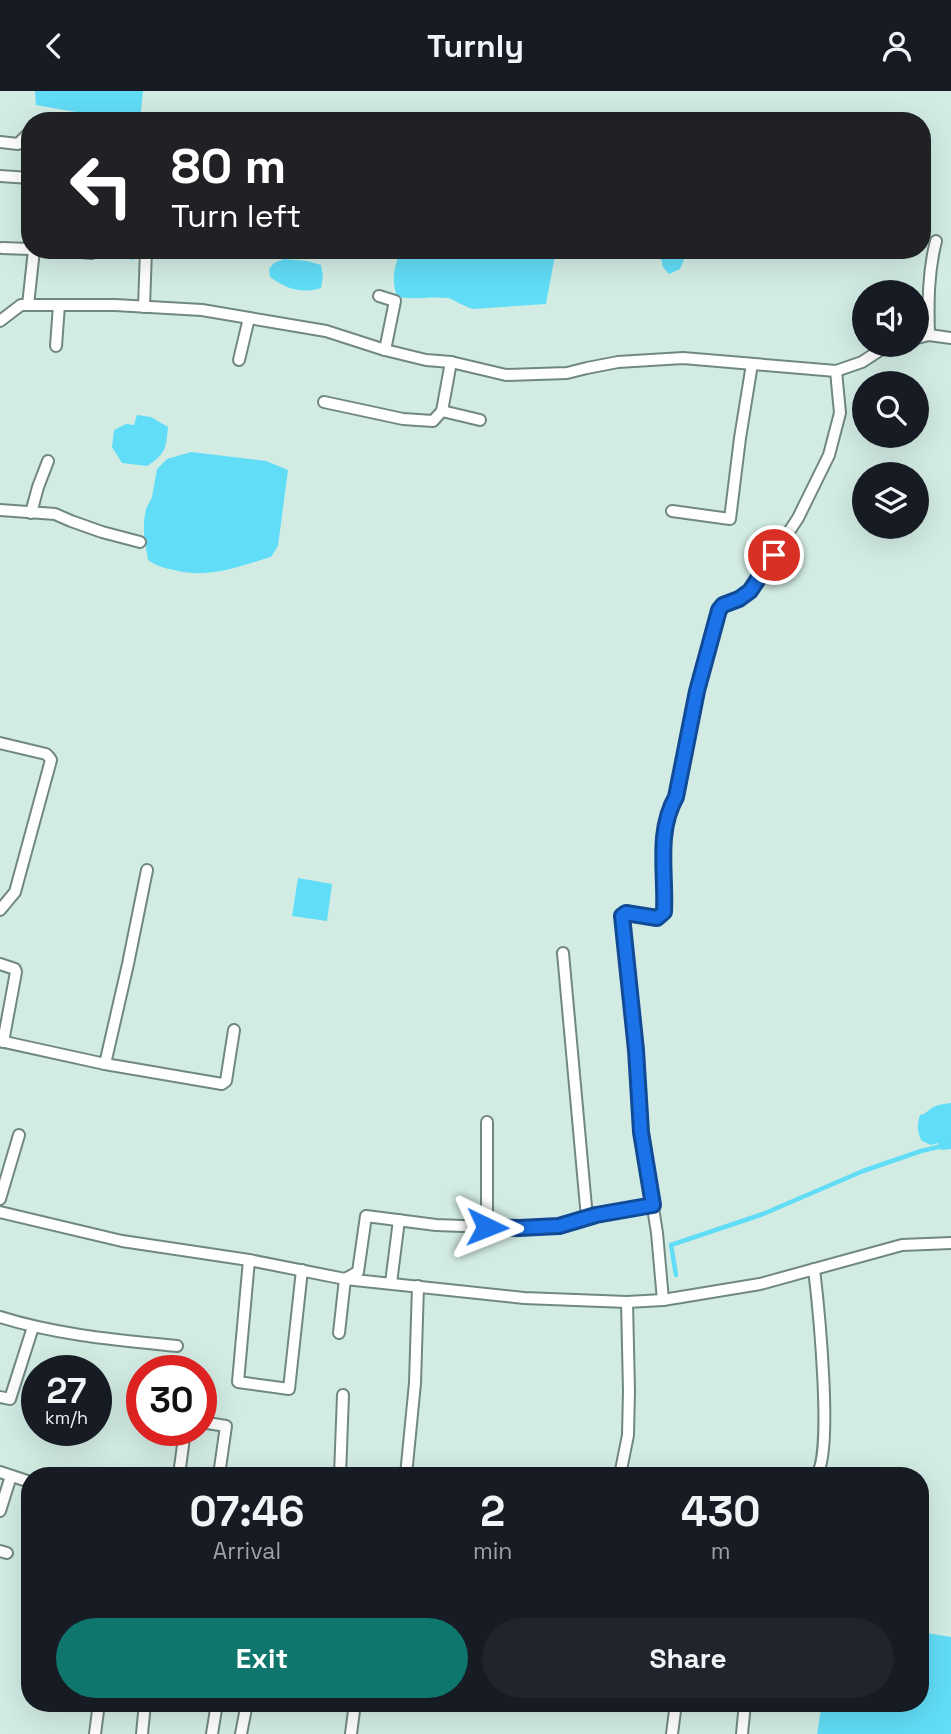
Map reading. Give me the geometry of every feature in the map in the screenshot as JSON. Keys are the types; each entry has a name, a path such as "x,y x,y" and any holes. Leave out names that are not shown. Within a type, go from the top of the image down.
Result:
{"street":[{"path":"0,142 18,144 21,141"},
{"path":"0,176 21,177"},
{"path":"931,258 936,241"},
{"path":"2,248 21,249"},
{"path":"28,305 31,259"},
{"path":"144,307 146,259"},
{"path":"929,280 931,259"},
{"path":"379,296 395,301 385,350"},
{"path":"0,321 21,305 115,305 202,310 326,331 385,350 506,375 567,373 618,362 683,358 836,371 870,357"},
{"path":"56,346 59,305"},
{"path":"239,361 249,318"},
{"path":"929,336 951,338"},
{"path":"324,402 403,419 433,421 442,411 451,362"},
{"path":"672,511 730,519 752,364"},
{"path":"663,1300 657,1233 641,1132 636,1050 622,916 626,913 657,918 664,912 665,822 676,797 697,691 717,617 723,605 750,591 798,518 829,455 840,413 836,371"},
{"path":"442,411 480,420"},
{"path":"31,513 48,461"},
{"path":"0,510 55,514 102,532 140,542"},
{"path":"0,743 46,754 51,760 15,893 0,910"},
{"path":"105,1064 147,870"},
{"path":"563,953 587,1218"},
{"path":"0,964 12,967 16,972 1,1042 105,1064 222,1084 226,1081 234,1030"},
{"path":"487,1122 487,1227"},
{"path":"0,1199 19,1135"},
{"path":"345,1279 358,1272 366,1216 436,1224 519,1228 559,1226 653,1205"},
{"path":"0,1212 122,1241 249,1260 345,1279 524,1298 627,1302 663,1300 760,1284 902,1245 951,1243"},
{"path":"391,1283 399,1220"},
{"path":"249,1260 238,1382 289,1389 302,1270"},
{"path":"814,1269 823,1361 824,1446 821,1467"},
{"path":"339,1333 345,1279"},
{"path":"407,1467 415,1383 418,1286"},
{"path":"622,1467 628,1434 627,1302"},
{"path":"0,1317 33,1327 106,1339 177,1346"},
{"path":"0,1397 10,1399 33,1327"},
{"path":"340,1467 343,1395"},
{"path":"217,1425 226,1426 220,1467"},
{"path":"180,1467 183,1446"},
{"path":"0,1511 5,1474"},
{"path":"95,1734 98,1712"},
{"path":"142,1734 144,1712"},
{"path":"212,1734 216,1712"},
{"path":"241,1734 245,1712"},
{"path":"351,1734 354,1712"},
{"path":"672,1734 675,1712"},
{"path":"742,1734 744,1712"}],"water":[{"path":"35,91 143,91 141,112 76,112 36,105"},
{"path":"284,259 321,265 321,288 307,291 294,289 270,277 269,269 274,263"},
{"path":"398,259 554,259 546,304 473,309 448,298 397,297 394,273"},
{"path":"661,259 684,259 680,269 669,274"},
{"path":"137,415 151,417 168,427 164,450 147,466 122,463 112,447 114,430 126,424 134,425"},
{"path":"191,452 266,461 288,470 278,546 271,557 224,571 200,573 167,568 148,560 144,521 157,469 167,459"},
{"path":"298,878 332,884 327,921 292,916"},
{"path":"951,1103 951,1149 941,1150 938,1143 931,1145 922,1141 918,1132 919,1118 934,1107"},
{"path":"929,1633 951,1637 951,1734 817,1734 821,1712 929,1712"}],"waterway":[{"path":"676,1275 671,1245 763,1214 863,1171 921,1151 951,1144"}],"route":[{"path":"487,1227 559,1226 596,1215 653,1205 641,1132 636,1050 622,916 626,913 657,918 664,912 665,822 676,797 697,691 719,610 723,605 750,591 774,555"}]}
